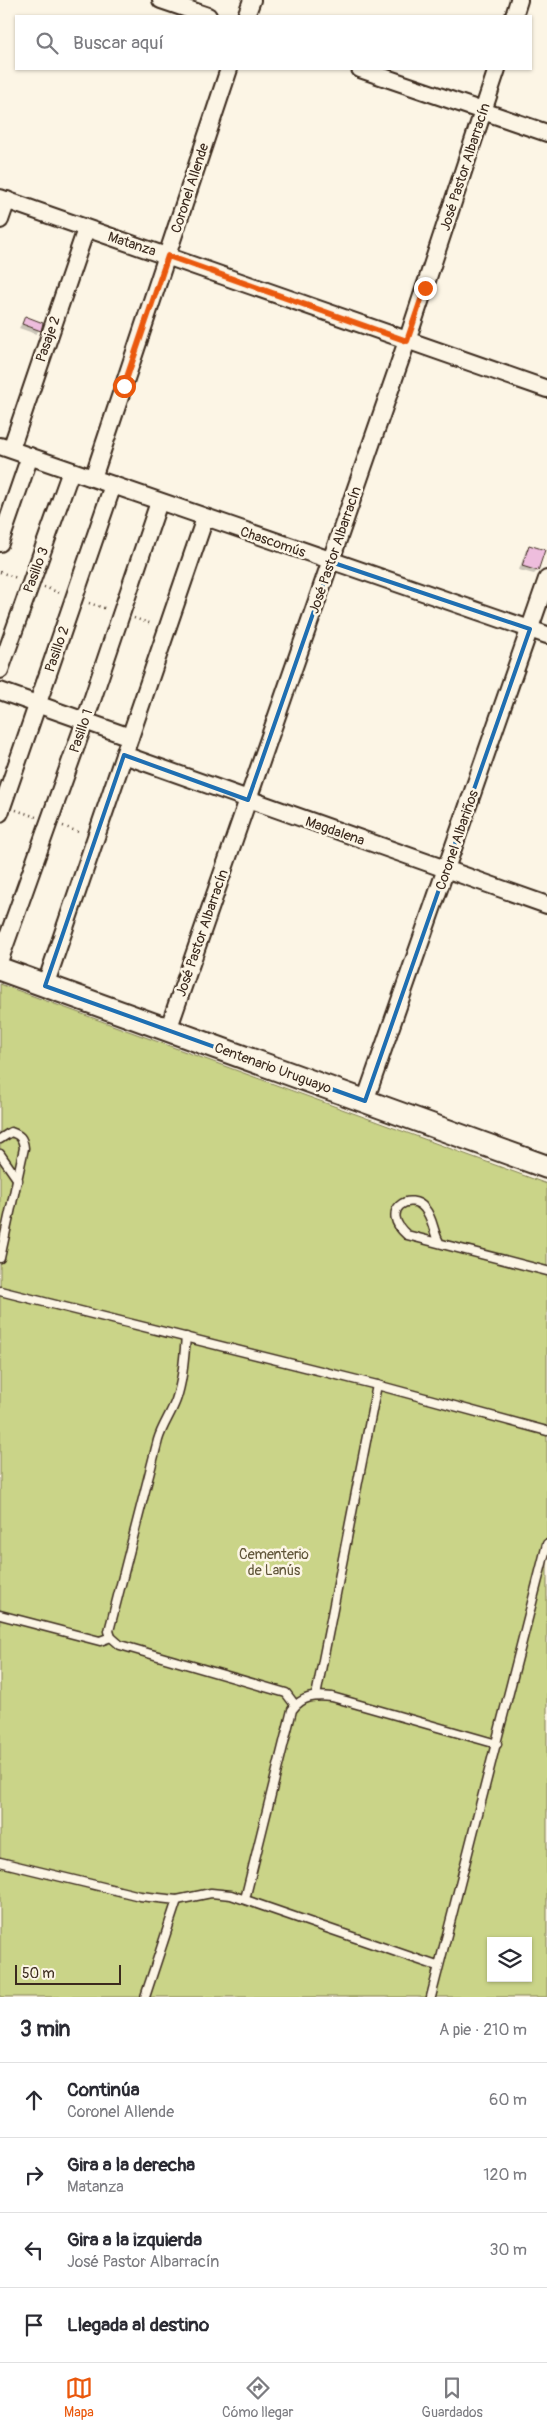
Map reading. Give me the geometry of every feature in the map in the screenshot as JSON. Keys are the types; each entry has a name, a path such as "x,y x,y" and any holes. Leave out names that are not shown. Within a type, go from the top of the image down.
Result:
{"main road":[{"name":"Centenario Uruguayo","path":"0,970 547,1166"}],"street":[{"path":"161,0 205,15"},
{"path":"246,15 252,0"},
{"path":"514,15 519,0"},
{"name":"Coronel Allende","path":"93,478 230,70"},
{"path":"363,70 547,134"},
{"name":"José Pastor Albarracín","path":"168,1030 407,341 497,70"},
{"path":"0,220 4,199"},
{"name":"Matanza","path":"4,199 547,389"},
{"name":"Pasaje 2","path":"5,447 86,229"},
{"name":"Chascomús","path":"5,447 331,562 547,635"},
{"path":"0,543 30,456"},
{"name":"Pasillo 3","path":"0,670 71,470"},
{"name":"Pasillo 2","path":"0,813 113,485"},
{"name":"Pasillo 1","path":"0,959 85,721 159,502"},
{"path":"45,986 205,518"},
{"name":"Coronel Albariños","path":"365,1101 448,870 547,579"},
{"path":"0,691 130,736"},
{"name":"Magdalena","path":"124,755 547,905"}],"lane":[{"path":"0,1139 11,1132 18,1134 23,1140 24,1148 0,1258"},
{"path":"0,1154 18,1180"},
{"path":"439,1242 424,1207 407,1201 400,1205 396,1212 398,1227 407,1235 547,1272"},
{"path":"0,1291 377,1385 547,1431"},
{"path":"186,1337 181,1380 176,1401 163,1423 158,1440 109,1631 111,1637 120,1645 286,1693 295,1705"},
{"path":"316,1696 377,1385"},
{"path":"431,1997 437,1966 497,1744 547,1544"},
{"path":"0,1615 100,1641 111,1637"},
{"path":"245,1900 292,1710 304,1698 316,1696 332,1698 497,1744"},
{"path":"0,1862 140,1896 177,1900 211,1893 245,1900 437,1966"},
{"path":"144,1997 177,1900"}],"highlighted area":[{"path":"331,562 530,629 365,1101 45,986 124,755 248,800"}],"green space":[{"name":"Cementerio de Lanús","path":"0,984 547,1184 547,1997 0,1997"}],"building":[{"path":"25,316 43,323 41,331 22,324"},
{"path":"529,545 545,550 538,571 522,566"}],"route":[{"path":"124,386 168,256 407,341 425,288"}]}
